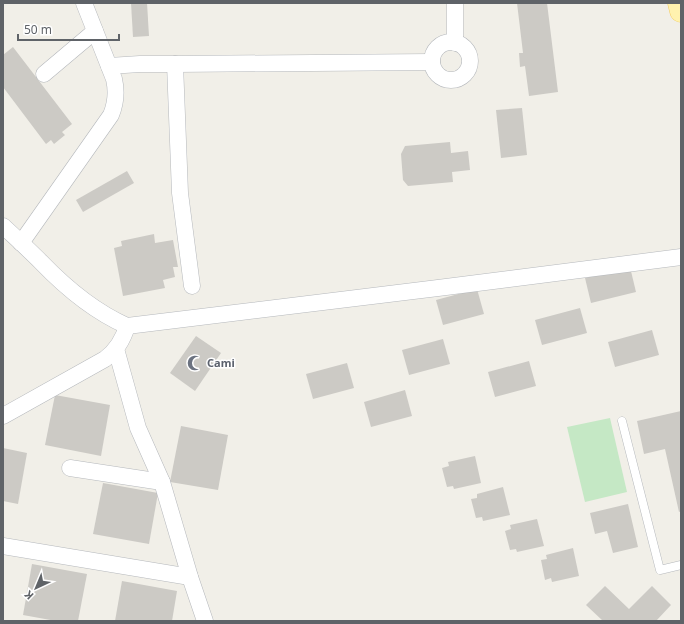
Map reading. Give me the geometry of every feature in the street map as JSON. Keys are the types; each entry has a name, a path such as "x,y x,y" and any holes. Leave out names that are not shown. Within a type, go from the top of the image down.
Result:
{"main road":[{"path":"679,3 681,11"}],"street":[{"path":"21,243 111,116 115,102 116,88 114,79 84,3"},
{"path":"455,3 455,42"},
{"path":"44,74 95,31"},
{"path":"449,42 455,42 461,45 468,55 469,61 468,68 465,73 454,79 442,77 433,68 432,62 432,56 439,46 449,42"},
{"path":"109,66 140,64 432,62"},
{"path":"175,64 180,193 192,286"},
{"path":"3,226 53,275 82,300 112,319 127,326 438,288 681,256"},
{"path":"3,416 105,359 116,349 122,340 127,326"},
{"path":"116,349 138,428 162,482 190,578 205,621"},
{"path":"70,468 162,482"},
{"path":"3,546 190,578"}],"lane":[{"path":"622,420 660,570 681,565"}],"green space":[{"path":"610,418 627,492 585,502 567,427"}],"building":[{"path":"131,3 147,3 149,36 133,37"},
{"path":"517,3 547,3 558,92 529,96 525,66 520,67 519,53 523,53"},
{"path":"13,47 72,124 62,132 65,135 54,144 51,140 46,144 3,87 3,55"},
{"path":"522,108 527,155 501,158 496,110"},
{"path":"450,142 451,153 468,151 470,170 452,172 453,182 408,186 403,180 401,154 405,146"},
{"path":"127,171 134,183 83,212 76,200"},
{"path":"154,234 155,243 173,240 178,267 173,267 175,277 163,280 165,288 123,296 114,248 122,246 121,241"},
{"path":"630,267 636,292 591,303 585,278"},
{"path":"477,289 484,314 443,325 436,300"},
{"path":"580,308 587,333 542,345 535,320"},
{"path":"652,330 659,355 615,367 608,342"},
{"name":"Cami","path":"196,336 221,353 195,391 170,373"},
{"path":"443,339 450,364 409,375 402,350"},
{"path":"529,361 536,386 495,397 488,372"},
{"path":"347,363 354,388 313,399 306,374"},
{"path":"405,390 412,416 371,427 364,402"},
{"path":"55,395 110,405 101,456 45,445"},
{"path":"681,411 681,511 679,512 665,449 644,454 637,421"},
{"path":"181,426 228,435 218,490 170,482"},
{"path":"3,448 27,453 18,504 3,501"},
{"path":"475,456 481,483 454,489 453,486 447,487 442,468 449,466 448,462"},
{"path":"103,483 158,493 149,544 93,534"},
{"path":"503,487 510,515 483,521 482,517 476,518 471,499 477,498 477,494"},
{"path":"628,504 638,547 613,553 607,531 595,534 590,513"},
{"path":"537,519 544,546 517,552 516,549 510,550 505,531 511,529 510,525"},
{"path":"573,548 579,576 552,582 551,578 545,580 541,560 547,559 546,555"},
{"path":"32,564 87,574 78,621 56,621 23,615"},
{"path":"122,581 177,591 172,621 115,621"},
{"path":"605,586 629,609 652,586 671,605 656,621 603,621 586,605"}],"place":[{"name":"Cami","path":"195,363"}]}
